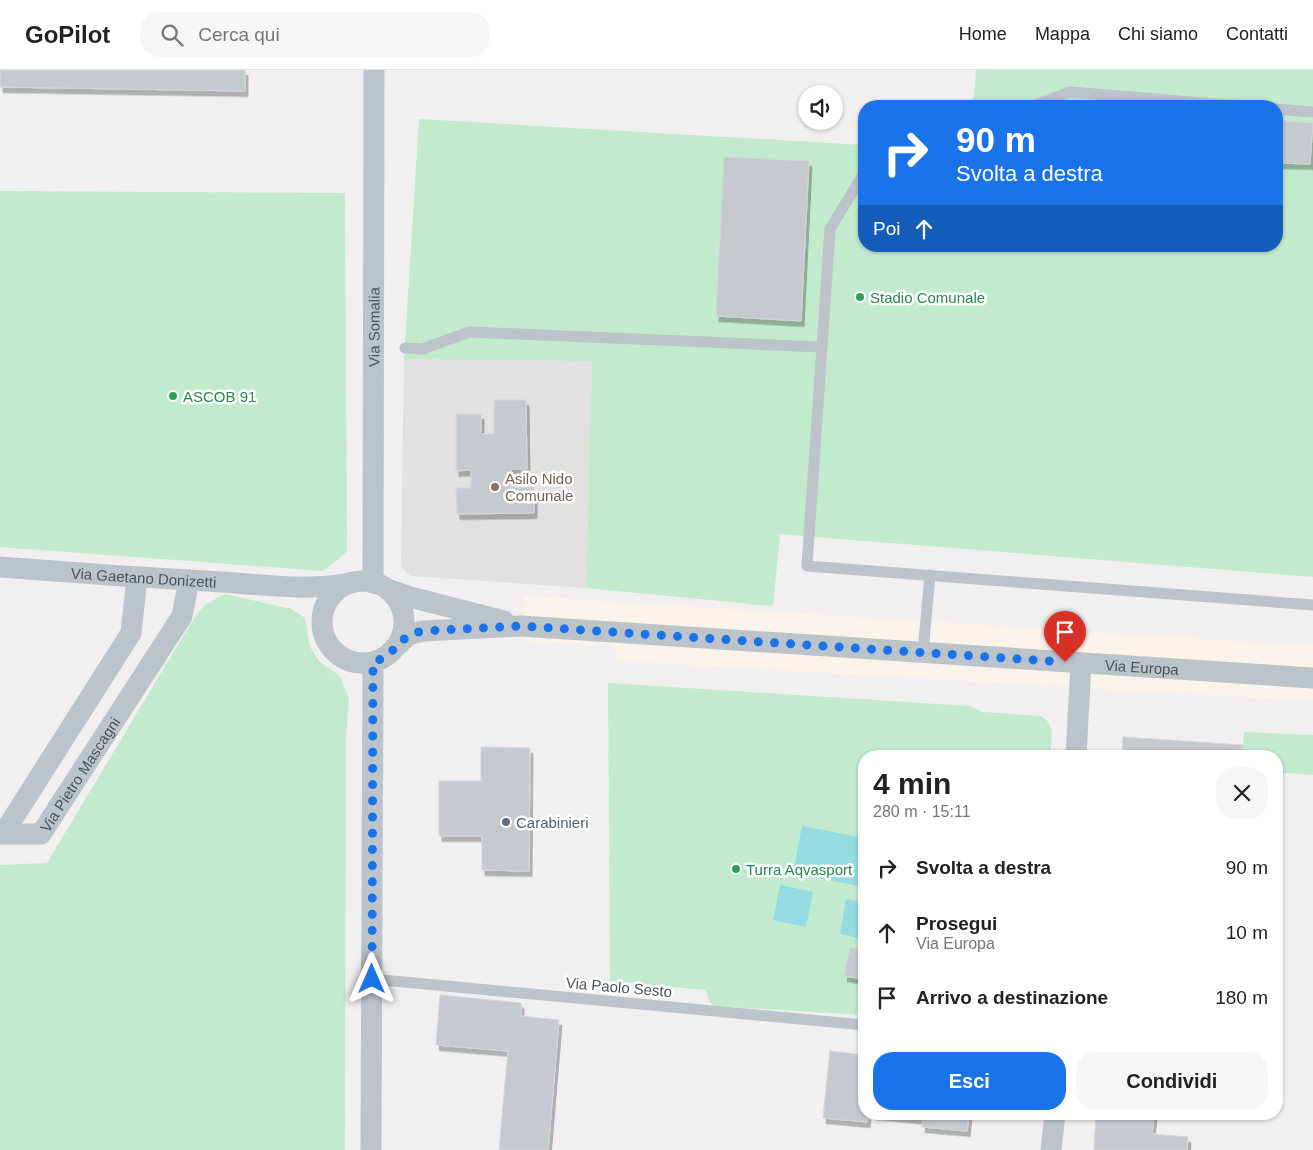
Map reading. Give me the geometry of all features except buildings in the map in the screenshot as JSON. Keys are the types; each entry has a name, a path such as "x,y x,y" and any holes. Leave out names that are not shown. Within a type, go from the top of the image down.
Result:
{"street":[{"name":"Via Somalia","path":"371,584 374,70"},
{"name":"Via Gaetano Donizetti","path":"0,567 136,578 326,588 371,584"},
{"name":"Via Pietro Mascagni","path":"2,834 132,633 136,578"},
{"name":"Via Pietro Mascagni","path":"2,834 41,834 182,616 189,580"},
{"name":"Via Europa","path":"371,584 410,597 521,626"},
{"path":"287,586 297,591 309,601 319,615 323,629 329,644 342,657 356,663 373,662 386,656 398,645 404,627 403,613 398,600 371,584 342,588 330,598 324,611 323,629"},
{"name":"Via Europa","path":"398,645 408,635 424,631 521,626 1313,678"},
{"path":"371,1150 373,662"},
{"path":"1076,750 1081,663"},
{"path":"1052,1150 1054,1120"}],"lane":[{"path":"1048,100 1070,92 1167,100"},
{"path":"1283,110 1313,112"},
{"path":"858,183 830,229 807,566 1313,605"},
{"path":"405,348 422,349 470,332 822,347"},
{"path":"923,652 930,575"},
{"name":"Via Paolo Sesto","path":"372,979 858,1024"}],"shaded area":[{"name":"Asilo Nido Comunale","path":"404,359 592,360 586,588 411,576 401,566"},
{"path":"524,596 1296,645 1313,644 1313,701 617,661 614,645 524,641"}],"green space":[{"name":"Stadio Comunale","path":"976,70 1313,70 1313,577 780,534 773,606 586,588 592,361 404,359 419,119 858,145 858,252 1283,252 1283,100 974,100"},
{"name":"ASCOB 91","path":"0,191 345,193 347,552 323,571 0,547"},
{"path":"225,594 291,609 305,618 310,647 319,661 340,676 349,699 346,737 345,1150 0,1150 0,865 47,863 194,618 206,604"},
{"name":"Turra Aqvasport","path":"608,683 969,706 983,712 1039,716 1045,719 1051,727 1051,750 858,750 858,1015 712,1006 705,990 610,981"},
{"path":"1244,732 1313,735 1313,775 1283,773 1283,750 1242,750"}],"water":[{"path":"802,826 858,837 858,886 793,873"},
{"path":"780,885 813,892 806,927 773,920"},
{"path":"846,899 858,902 858,938 840,934"}],"place":[{"name":"Stadio Comunale","path":"860,297"},
{"name":"ASCOB 91","path":"173,396"},
{"name":"Asilo Nido Comunale","path":"495,487"},
{"name":"Carabinieri","path":"506,822"},
{"name":"Turra Aqvasport","path":"736,869"}],"route":[{"path":"372,979 373,662 388,655 408,635 424,631 521,626 1065,662"}]}
